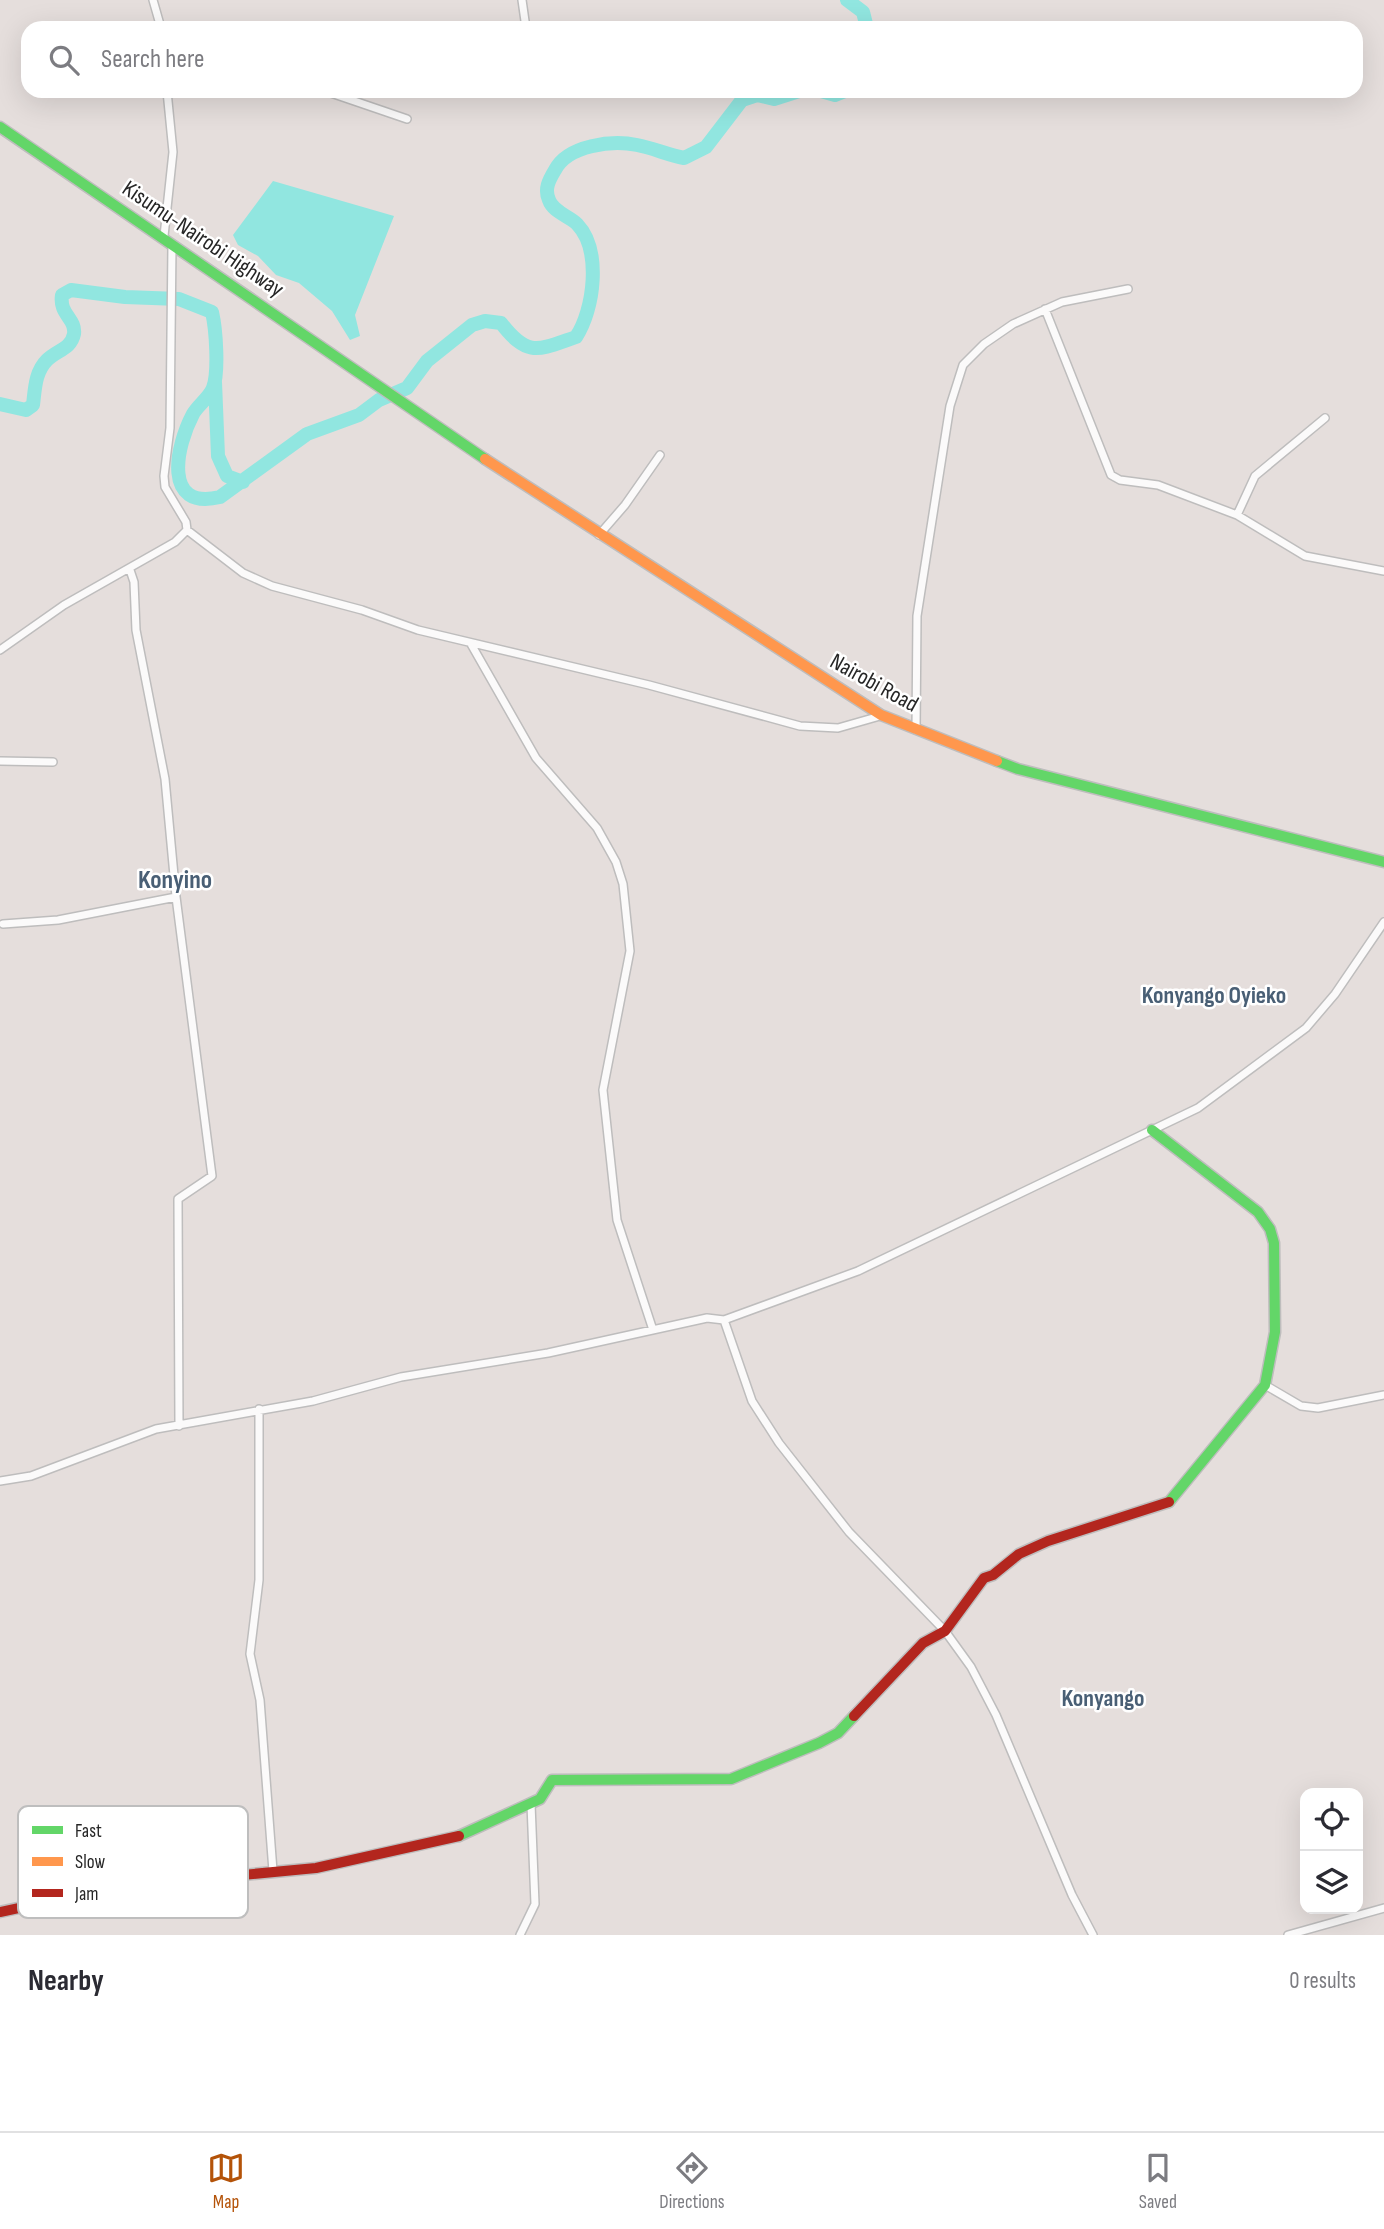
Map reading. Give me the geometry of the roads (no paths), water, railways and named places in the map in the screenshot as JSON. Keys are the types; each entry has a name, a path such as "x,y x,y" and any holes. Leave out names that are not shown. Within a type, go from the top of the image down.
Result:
{"main road":[{"name":"Kisumu-Nairobi Highway","path":"0,127 408,403"},
{"name":"Nairobi Road","path":"408,403 599,535 881,715 1018,769 1384,862"},
{"path":"248,1874 375,1857 456,1837 531,1804 544,1796 549,1783 561,1779 731,1779 746,1775 838,1733 900,1664 923,1643 945,1631 984,1578 993,1575 1019,1554 1048,1541 1171,1502 1265,1385 1275,1332 1274,1243 1270,1229 1258,1212 1152,1130"},
{"path":"0,1912 18,1908"}],"street":[{"path":"153,0 159,21"},
{"path":"522,0 525,21"},
{"path":"168,98 173,152 168,239 172,317 170,428 164,475 165,487 186,522 187,530 243,573 272,586 471,644 649,685 800,726 838,728 881,715"},
{"path":"346,98 407,119"},
{"path":"916,730 917,616 956,381 963,365 984,344 1013,324 1045,309 1062,302 1128,289"},
{"path":"1045,309 1111,475 1120,480 1158,485 1237,515 1305,556 1384,571"},
{"path":"1237,515 1255,475 1325,418"},
{"path":"599,535 625,505 660,455"},
{"path":"0,650 64,605 175,542 187,530"},
{"path":"130,570 136,630 165,779 176,897 212,1176 210,1181 178,1199 179,1426"},
{"path":"471,644 536,758 597,828 616,862 623,884 631,951 603,1090 617,1220 653,1330"},
{"path":"0,761 53,762"},
{"path":"3,924 58,920 176,897"},
{"path":"0,1481 31,1476 136,1435 259,1409 313,1401 438,1370 503,1361 707,1318 724,1320 849,1275 1198,1108 1306,1028 1335,994 1384,922"},
{"path":"724,1320 752,1401 779,1443 849,1532 945,1631 971,1667 996,1715 1072,1895 1093,1935"},
{"path":"1265,1385 1301,1406 1318,1408 1384,1395"},
{"path":"259,1409 259,1580 250,1654 260,1700 273,1871"},
{"path":"520,1935 535,1904 531,1804"},
{"path":"1288,1935 1384,1908"}],"water":[{"path":"273,181 394,216 355,315 360,336 350,340 332,311 299,283 276,275 258,256 238,245 233,235"}],"waterway":[{"path":"847,0 863,12 865,21"},
{"path":"0,404 26,410 33,405 40,370 51,357 67,346 74,334 73,324 62,302 62,295 71,290 125,297 179,299 212,312 216,350 215,381 211,392 195,411 187,427 178,473 181,485 189,494 201,499 220,497 307,434 359,415 379,400 407,388 427,361 472,325 485,321 501,323 519,342 534,348 543,348 576,337 591,296 592,264 585,235 577,224 554,208 549,200 547,188 555,170 570,155 603,144 637,145 684,158 706,147 742,100 748,98"},
{"path":"770,98 777,98"},
{"path":"215,382 218,456 227,476 243,482"}],"district":[{"name":"Konyino","path":"175,880"},
{"name":"Konyango Oyieko","path":"1214,995"},
{"name":"Konyango","path":"1103,1698"}]}
